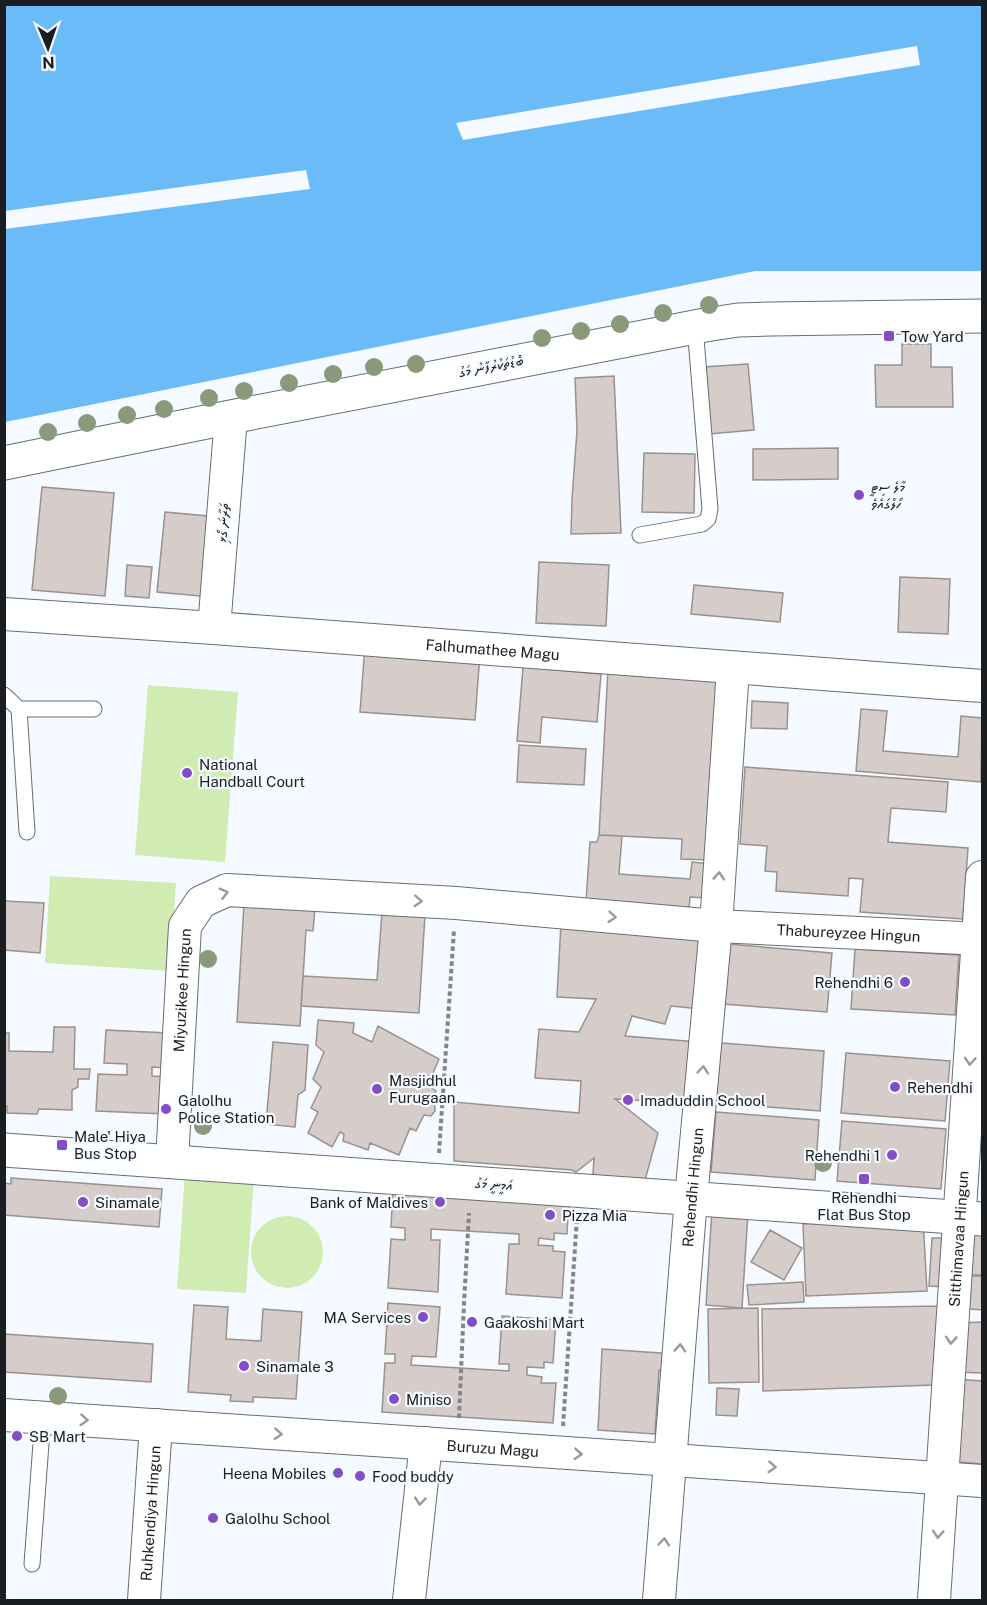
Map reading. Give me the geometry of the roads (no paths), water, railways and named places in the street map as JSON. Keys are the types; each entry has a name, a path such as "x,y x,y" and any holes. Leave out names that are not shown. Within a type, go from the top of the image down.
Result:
{"main road":[{"name":"ބޮޑުތަކުރުފާނު މަގު","path":"4,463 695,326 738,320 982,316"},
{"name":"އަމީނީ މަގު","path":"4,1150 971,1218"}],"street":[{"name":"ތަރާނަ ގޯޅި","path":"214,628 231,417"},
{"name":"Falhumathee Magu","path":"4,614 982,686"},
{"name":"Rehendhi Hingun","path":"659,1600 691,1198 716,926 733,668"},
{"name":"Sitthimavaa Hingun","path":"934,1600 942,1478 971,1218 982,877"},
{"name":"Miyuzikee Hingun","path":"172,1161 186,926 201,902 227,890 456,903 716,926"},
{"name":"Thabureyzee Hingun","path":"716,926 980,939"},
{"name":"Buruzu Magu","path":"4,1415 982,1481"},
{"name":"Ruhkendiya Hingun","path":"144,1600 156,1425"},
{"path":"409,1600 426,1443"}],"lane":[{"path":"640,536 702,524 708,519 710,509 695,326"},
{"path":"4,695 19,709 94,709"},
{"path":"19,709 27,832"},
{"path":"32,1564 43,1418"}],"water":[{"path":"5,5 982,5 982,271 755,271 5,422"}],"place":[{"name":"Tow Yard","path":"889,336"},
{"name":"މާލެ ސިޓީ ހޯލްގައެވެ","path":"859,495"},
{"name":"National Handball Court","path":"187,773"},
{"name":"Rehendhi 6","path":"905,982"},
{"name":"Rehendhi","path":"895,1087"},
{"name":"Masjidhul Furugaan","path":"377,1089"},
{"name":"Imaduddin School","path":"628,1100"},
{"name":"Galolhu Police Station","path":"166,1109"},
{"name":"Male' Hiya Bus Stop","path":"62,1145"},
{"name":"Rehendhi 1","path":"892,1155"},
{"name":"Rehendhi Flat Bus Stop","path":"864,1179"},
{"name":"Sinamale","path":"83,1202"},
{"name":"Bank of Maldives","path":"440,1202"},
{"name":"Pizza Mia","path":"550,1215"},
{"name":"MA Services","path":"423,1317"},
{"name":"Gaakoshi Mart","path":"472,1322"},
{"name":"Sinamale 3","path":"244,1366"},
{"name":"Miniso","path":"394,1399"},
{"name":"SB Mart","path":"17,1436"},
{"name":"Heena Mobiles","path":"338,1473"},
{"name":"Food buddy","path":"360,1476"},
{"name":"Galolhu School","path":"213,1518"}]}
